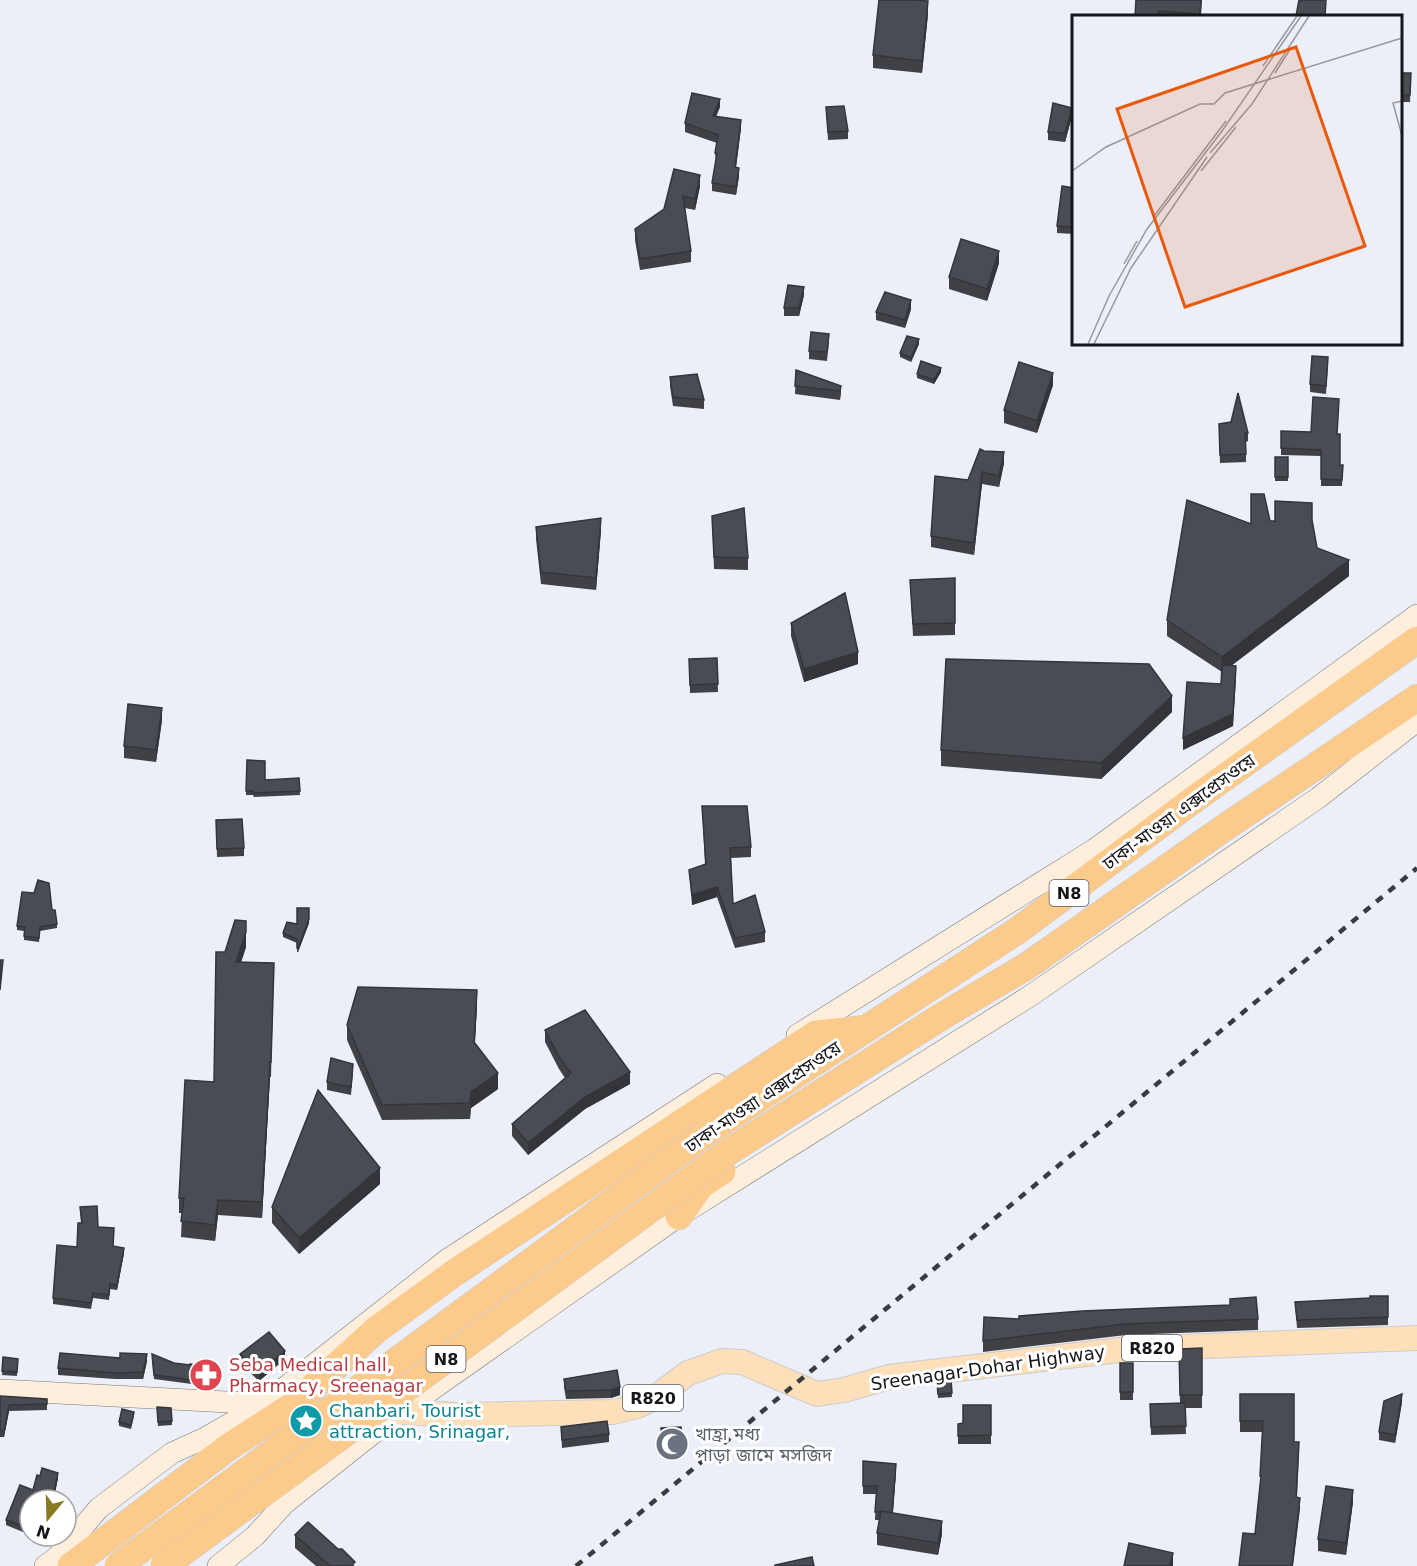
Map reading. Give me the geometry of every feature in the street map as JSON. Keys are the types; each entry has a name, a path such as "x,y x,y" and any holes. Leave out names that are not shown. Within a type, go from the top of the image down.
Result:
{"highway":[{"name":"ঢাকা-মাওয়া এক্সপ্রেসওয়ে","path":"118,1566 710,1130 1017,931 1193,800 1417,640"},
{"name":"ঢাকা-মাওয়া এক্সপ্রেসওয়ে","path":"164,1566 728,1152 890,1049 1027,966 1224,828 1417,698"},
{"path":"71,1566 230,1446 292,1406 372,1326 451,1266 816,1034 865,1029"},
{"path":"679,1216 701,1185 866,1076 890,1049"},
{"path":"186,1566 394,1412"}],"main road":[{"name":"Sreenagar-Dohar Highway","path":"394,1412 458,1415 613,1412 637,1406 656,1397 688,1373 722,1361 742,1362 817,1394 844,1390 890,1377 1128,1349 1417,1338"}],"street":[{"path":"451,1266 678,1108 1095,849 1417,615"},
{"path":"218,1566 255,1536 285,1503 394,1412 435,1388 679,1216 1030,996 1317,798 1417,721"},
{"path":"45,1566 57,1557 99,1509 172,1453 205,1438 264,1404 372,1326"},
{"path":"0,1390 394,1412"}],"building":[{"path":"879,0 928,1 922,61 873,55"},
{"path":"1136,0 1201,0 1200,14 1159,11 1158,15 1135,15"},
{"path":"1299,0 1326,0 1325,15 1296,15"},
{"path":"1402,73 1411,73 1410,95 1402,95"},
{"path":"692,93 720,99 713,116 741,120 735,167 739,168 736,187 712,183 718,135 685,123"},
{"path":"1053,103 1072,108 1065,133 1048,132"},
{"path":"844,106 848,131 828,132 826,107"},
{"path":"674,169 700,175 695,199 683,196 691,251 640,259 635,229 664,209"},
{"path":"1062,186 1072,188 1072,227 1057,226"},
{"path":"961,239 999,251 987,289 949,277"},
{"path":"788,285 804,287 799,308 784,308"},
{"path":"885,292 911,300 905,320 876,312"},
{"path":"811,332 829,334 827,352 809,351"},
{"path":"907,336 919,339 911,358 900,353"},
{"path":"1312,356 1328,357 1326,386 1310,384"},
{"path":"921,361 941,368 934,380 917,374"},
{"path":"1019,362 1053,373 1037,421 1004,410"},
{"path":"796,370 841,386 840,391 795,386"},
{"path":"697,374 704,400 673,397 670,377"},
{"path":"1238,393 1248,433 1245,433 1246,454 1220,455 1219,424 1231,422"},
{"path":"1313,397 1339,399 1337,434 1340,434 1342,480 1321,479 1321,450 1281,448 1281,431 1311,432"},
{"path":"980,449 1004,452 999,476 982,472 974,543 931,536 935,476 968,480"},
{"path":"1275,457 1288,457 1288,477 1275,477"},
{"path":"1251,494 1264,494 1270,521 1275,521 1275,501 1312,503 1312,520 1317,548 1349,560 1222,657 1167,620 1187,500 1251,524"},
{"path":"744,508 748,558 714,557 712,516"},
{"path":"601,518 596,578 541,572 536,527"},
{"path":"955,578 955,623 913,624 910,580"},
{"path":"845,593 858,652 804,669 791,623"},
{"path":"717,658 718,684 690,685 689,659"},
{"path":"946,659 1149,664 1172,696 1101,763 941,750"},
{"path":"1222,665 1236,666 1233,714 1183,738 1187,682 1221,684"},
{"path":"128,704 162,708 156,750 124,746"},
{"path":"247,760 265,761 265,780 299,778 300,791 254,793 246,791"},
{"path":"702,806 747,806 751,847 730,848 733,904 755,895 765,932 735,938 717,887 692,895 689,870 706,864"},
{"path":"242,819 244,848 217,849 216,820"},
{"path":"38,880 49,883 52,910 55,910 57,924 40,927 39,938 24,936 25,927 17,926 22,892 34,893"},
{"path":"297,908 309,908 309,919 298,948 297,939 283,933 287,922 297,924"},
{"path":"235,920 246,921 246,932 236,962 274,963 271,1062 262,1202 218,1200 215,1225 181,1221 184,1198 179,1198 185,1080 214,1082 216,952 225,952"},
{"path":"0,960 3,960 0,990"},
{"path":"358,987 477,990 474,1042 498,1073 471,1092 470,1103 382,1105 347,1025"},
{"path":"585,1010 630,1072 585,1097 528,1143 512,1124 571,1073 559,1057 545,1030"},
{"path":"331,1058 353,1064 351,1087 327,1082"},
{"path":"318,1090 380,1168 299,1238 272,1207"},
{"path":"97,1206 98,1227 114,1228 113,1246 124,1248 117,1285 110,1284 109,1295 93,1293 91,1303 53,1298 57,1245 77,1247 78,1223 82,1223 80,1207"},
{"path":"1370,1296 1388,1296 1388,1317 1297,1320 1295,1302 1370,1298"},
{"path":"1256,1297 1258,1319 1126,1324 983,1341 984,1317 1019,1319 1019,1316 1082,1311 1230,1305 1230,1299"},
{"path":"269,1332 285,1351 259,1373 240,1354"},
{"path":"1202,1348 1202,1395 1180,1395 1179,1349"},
{"path":"60,1353 120,1358 120,1353 147,1354 143,1372 115,1373 58,1368"},
{"path":"152,1354 174,1363 210,1368 207,1382 154,1375"},
{"path":"3,1357 18,1359 17,1372 2,1371"},
{"path":"1120,1363 1133,1363 1133,1392 1120,1392"},
{"path":"617,1370 620,1387 611,1390 566,1391 564,1379"},
{"path":"951,1380 952,1393 938,1394 937,1382"},
{"path":"1240,1394 1294,1394 1294,1442 1299,1442 1296,1497 1300,1498 1292,1566 1239,1566 1243,1533 1255,1534 1261,1476 1263,1421 1240,1421"},
{"path":"1402,1394 1395,1435 1379,1432 1384,1401"},
{"path":"0,1396 47,1399 47,1404 9,1405 4,1431 0,1430"},
{"path":"1185,1403 1186,1426 1151,1427 1150,1404"},
{"path":"963,1405 991,1405 991,1435 958,1436 958,1424 963,1423"},
{"path":"157,1407 171,1408 172,1421 158,1422"},
{"path":"122,1409 134,1412 131,1425 119,1422"},
{"path":"607,1421 609,1434 562,1440 561,1427"},
{"path":"681,1427 681,1443 663,1444 661,1428"},
{"path":"863,1461 896,1464 892,1513 875,1512 877,1486 863,1486"},
{"path":"42,1468 58,1473 55,1488 34,1488 37,1475 40,1476"},
{"path":"1326,1486 1353,1490 1346,1543 1318,1539"},
{"path":"18,1490 18,1524 6,1520"},
{"path":"881,1511 942,1521 938,1543 877,1533"},
{"path":"308,1522 338,1549 342,1549 355,1562 353,1566 328,1566 295,1535"},
{"path":"1129,1543 1173,1553 1170,1566 1124,1566"},
{"path":"812,1557 814,1566 775,1566 775,1565"}],"railway":[{"path":"576,1566 1417,868"}],"place":[{"name":"Seba Medical hall, Pharmacy, Sreenagar","path":"206,1375"},
{"name":"Chanbari, Tourist attraction, Srinagar,","path":"306,1421"},
{"name":"খাহ্রা মধ্য পাড়া জামে মসজিদ","path":"672,1444"}]}
